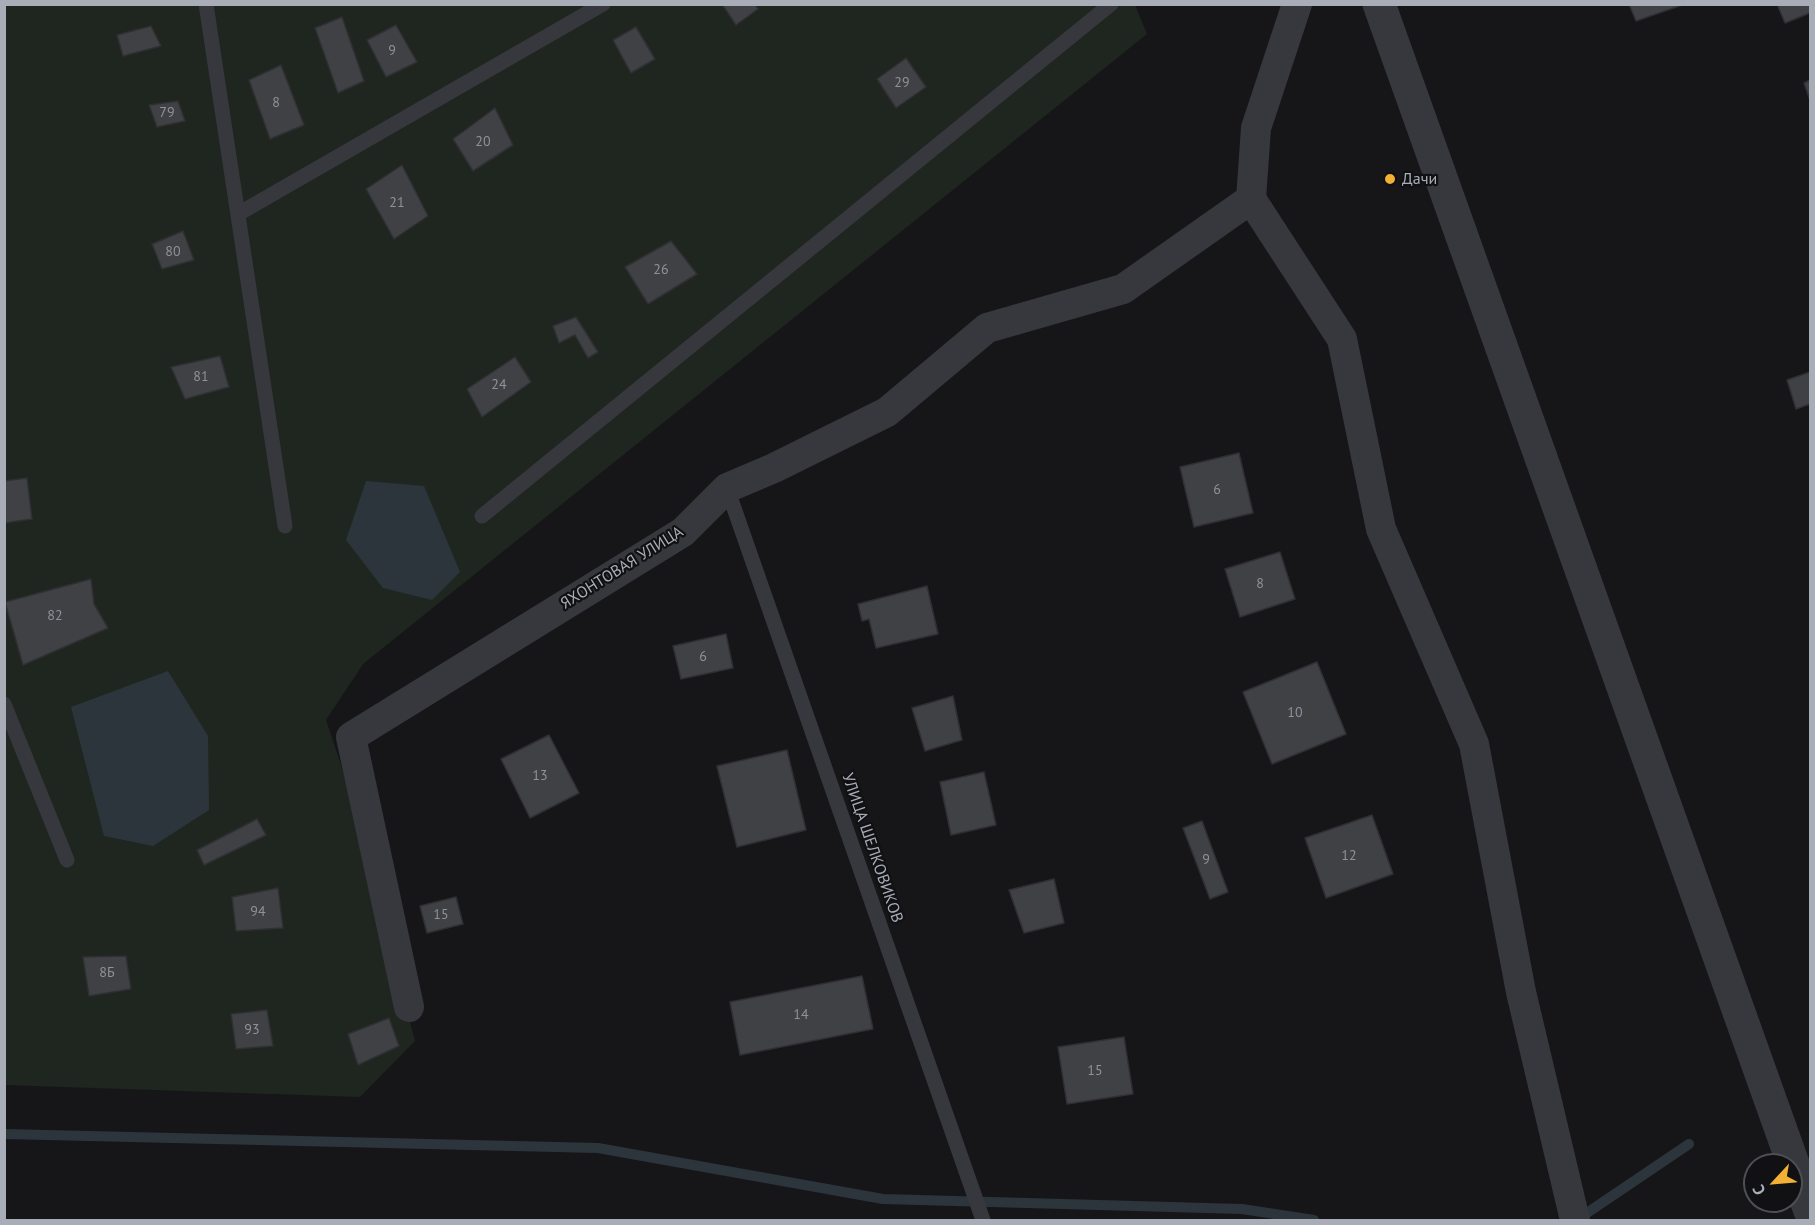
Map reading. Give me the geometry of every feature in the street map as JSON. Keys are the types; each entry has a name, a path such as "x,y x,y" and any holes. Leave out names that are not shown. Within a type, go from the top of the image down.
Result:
{"street":[{"path":"1297,4 1256,128 1251,199 1342,339 1381,529 1474,744 1521,992 1575,1221"},
{"path":"1379,4 1810,1210"},
{"name":"ЯХОНТОВАЯ УЛИЦА","path":"409,1007 351,737 683,532 727,488 774,468 887,412 987,328 1123,289 1251,199"}],"lane":[{"path":"206,4 285,526"},
{"path":"238,214 603,4"},
{"path":"482,516 1111,4"},
{"name":"УЛИЦА ШЕЛКОВИКОВ","path":"727,488 983,1221"},
{"path":"4,705 67,860"}],"shaded area":[{"path":"5,5 1135,5 1147,34 363,664 326,720 346,780 415,1041 360,1097 5,1085"},
{"path":"366,481 424,486 460,572 432,600 383,588 346,540"},
{"path":"168,671 208,736 209,810 153,846 104,836 71,707"}],"building":[{"path":"722,4 755,4 758,9 736,25"},
{"path":"1629,4 1685,4 1636,21"},
{"path":"1777,4 1810,4 1810,13 1785,23"},
{"path":"342,17 364,81 338,93 315,28"},
{"path":"396,25 417,62 386,77 367,40"},
{"path":"151,26 161,46 123,56 117,35"},
{"path":"636,27 655,59 631,73 613,40"},
{"path":"906,58 926,87 896,108 877,79"},
{"path":"281,65 304,125 270,139 249,80"},
{"path":"1810,80 1810,100 1804,83"},
{"path":"178,101 185,121 157,127 149,105"},
{"path":"495,108 513,145 473,171 453,139"},
{"path":"402,165 428,216 394,239 366,189"},
{"path":"183,231 194,260 162,269 152,244"},
{"path":"671,241 697,274 648,304 625,267"},
{"path":"576,317 598,352 588,358 575,335 559,343 553,326"},
{"path":"220,356 229,387 185,399 171,367"},
{"path":"515,357 531,382 482,417 467,389"},
{"path":"1810,372 1810,404 1796,409 1787,380"},
{"path":"1239,453 1253,513 1194,527 1180,467"},
{"path":"27,478 32,519 4,523 4,481"},
{"path":"1280,552 1295,599 1240,617 1225,569"},
{"path":"91,579 94,604 108,628 23,665 5,602"},
{"path":"927,586 938,634 876,648 869,619 862,621 858,604"},
{"path":"726,634 733,668 681,679 673,646"},
{"path":"1317,662 1346,734 1272,764 1243,692"},
{"path":"953,696 962,740 925,751 912,708"},
{"path":"549,735 579,793 530,818 501,759"},
{"path":"787,750 806,830 737,847 717,766"},
{"path":"984,772 996,825 951,835 940,782"},
{"path":"1372,815 1393,874 1326,898 1305,838"},
{"path":"257,819 266,835 204,865 197,850"},
{"path":"1202,821 1228,892 1210,899 1183,828"},
{"path":"1054,879 1064,923 1024,933 1009,890"},
{"path":"278,888 283,928 236,931 232,897"},
{"path":"456,897 463,924 427,933 420,906"},
{"path":"126,956 131,989 89,996 83,957"},
{"path":"862,976 873,1029 740,1055 730,1002"},
{"path":"267,1010 273,1046 236,1049 231,1014"},
{"path":"389,1018 399,1046 358,1065 348,1034"},
{"path":"1124,1037 1133,1094 1067,1104 1058,1047"}],"waterway":[{"path":"4,1134 598,1148 883,1199 1242,1209 1314,1220"},
{"path":"1578,1219 1689,1144"}],"place":[{"name":"Дачи","path":"1390,179"}]}
